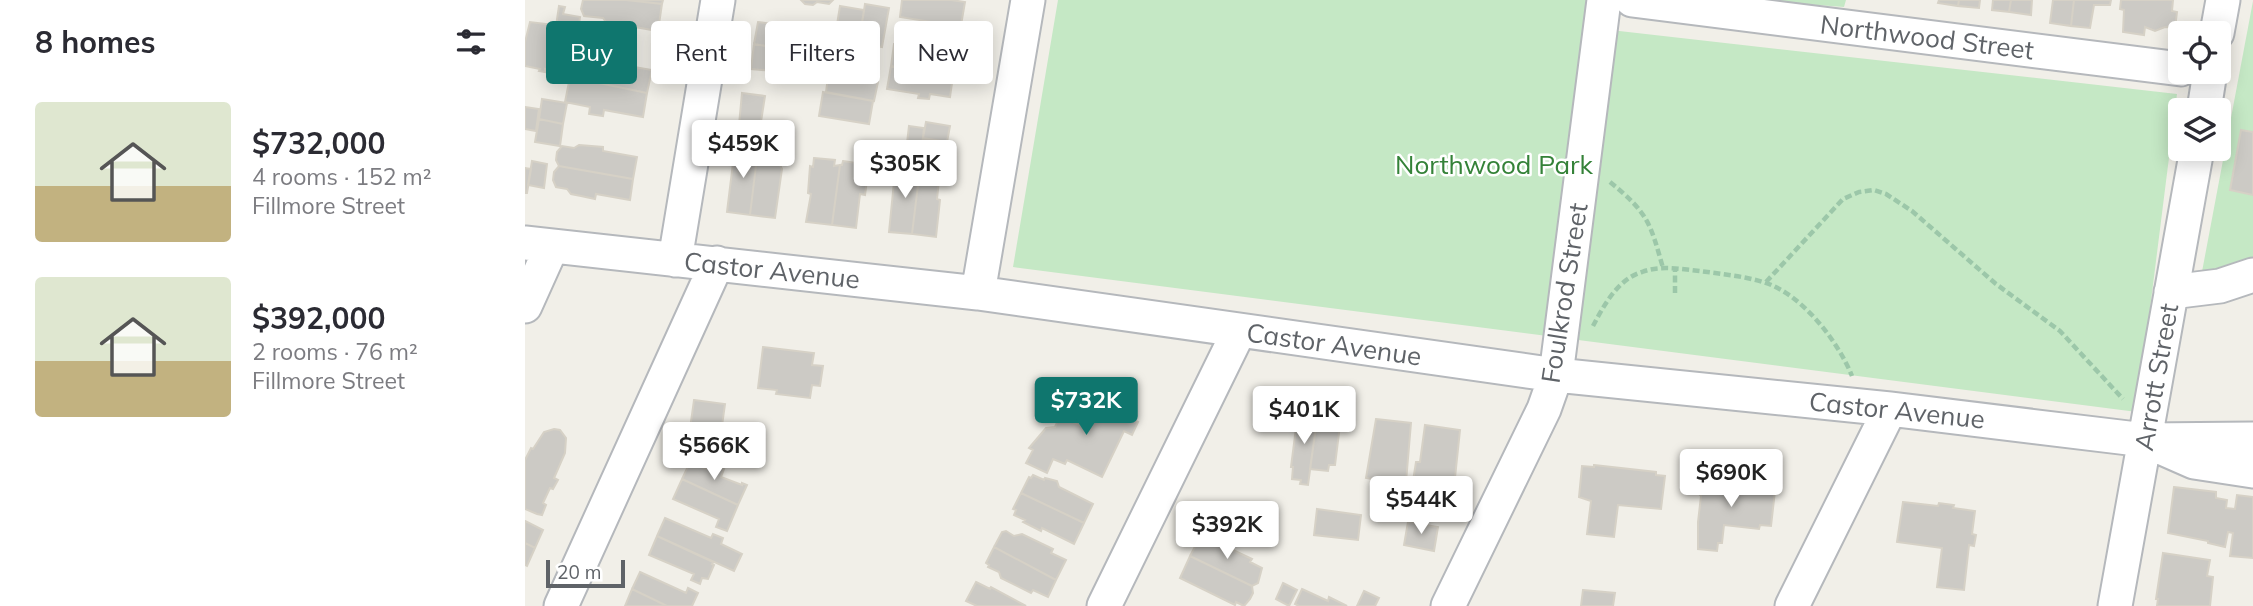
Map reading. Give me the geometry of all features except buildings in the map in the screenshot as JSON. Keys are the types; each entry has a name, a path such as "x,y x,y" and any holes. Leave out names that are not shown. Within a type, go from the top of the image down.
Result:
{"street":[{"path":"675,260 718,0"},
{"path":"978,293 1028,0"},
{"name":"Foulkrod Street","path":"1448,606 1544,409 1556,374 1604,0"},
{"name":"Northwood Street","path":"1632,0 2168,67"},
{"path":"2219,21 2223,0"},
{"name":"Arrott Street","path":"2115,606 2195,161"},
{"path":"525,306 539,244"},
{"name":"Castor Avenue","path":"539,244 978,293 1556,374 1877,407 2145,440 2253,439"},
{"path":"561,606 717,262"},
{"path":"2171,292 2220,286 2253,275"},
{"path":"1104,606 1239,331"},
{"path":"1792,606 1877,407"},
{"name":"Castor Avenue","path":"2145,440 2194,462 2253,471"}],"path":[{"path":"1583,164 1633,201 1649,221 1663,268"},
{"path":"1766,282 1843,199 1859,191 1874,190 1887,194 1912,211 1996,284 2060,331 2114,388 2145,440"},
{"path":"1591,329 1606,302 1623,283 1641,272 1663,268 1766,282 1801,303 1826,331 1877,407"},
{"path":"1675,269 1675,293"}],"green space":[{"name":"Northwood Park","path":"1058,0 1588,0 1584,27 2177,94 2176,98 2168,98 2169,161 2137,412 1013,267"},
{"path":"1753,0 1846,0 1844,7"},
{"path":"2253,1 2253,265 2201,277 2223,161 2231,161 2231,118"}]}
